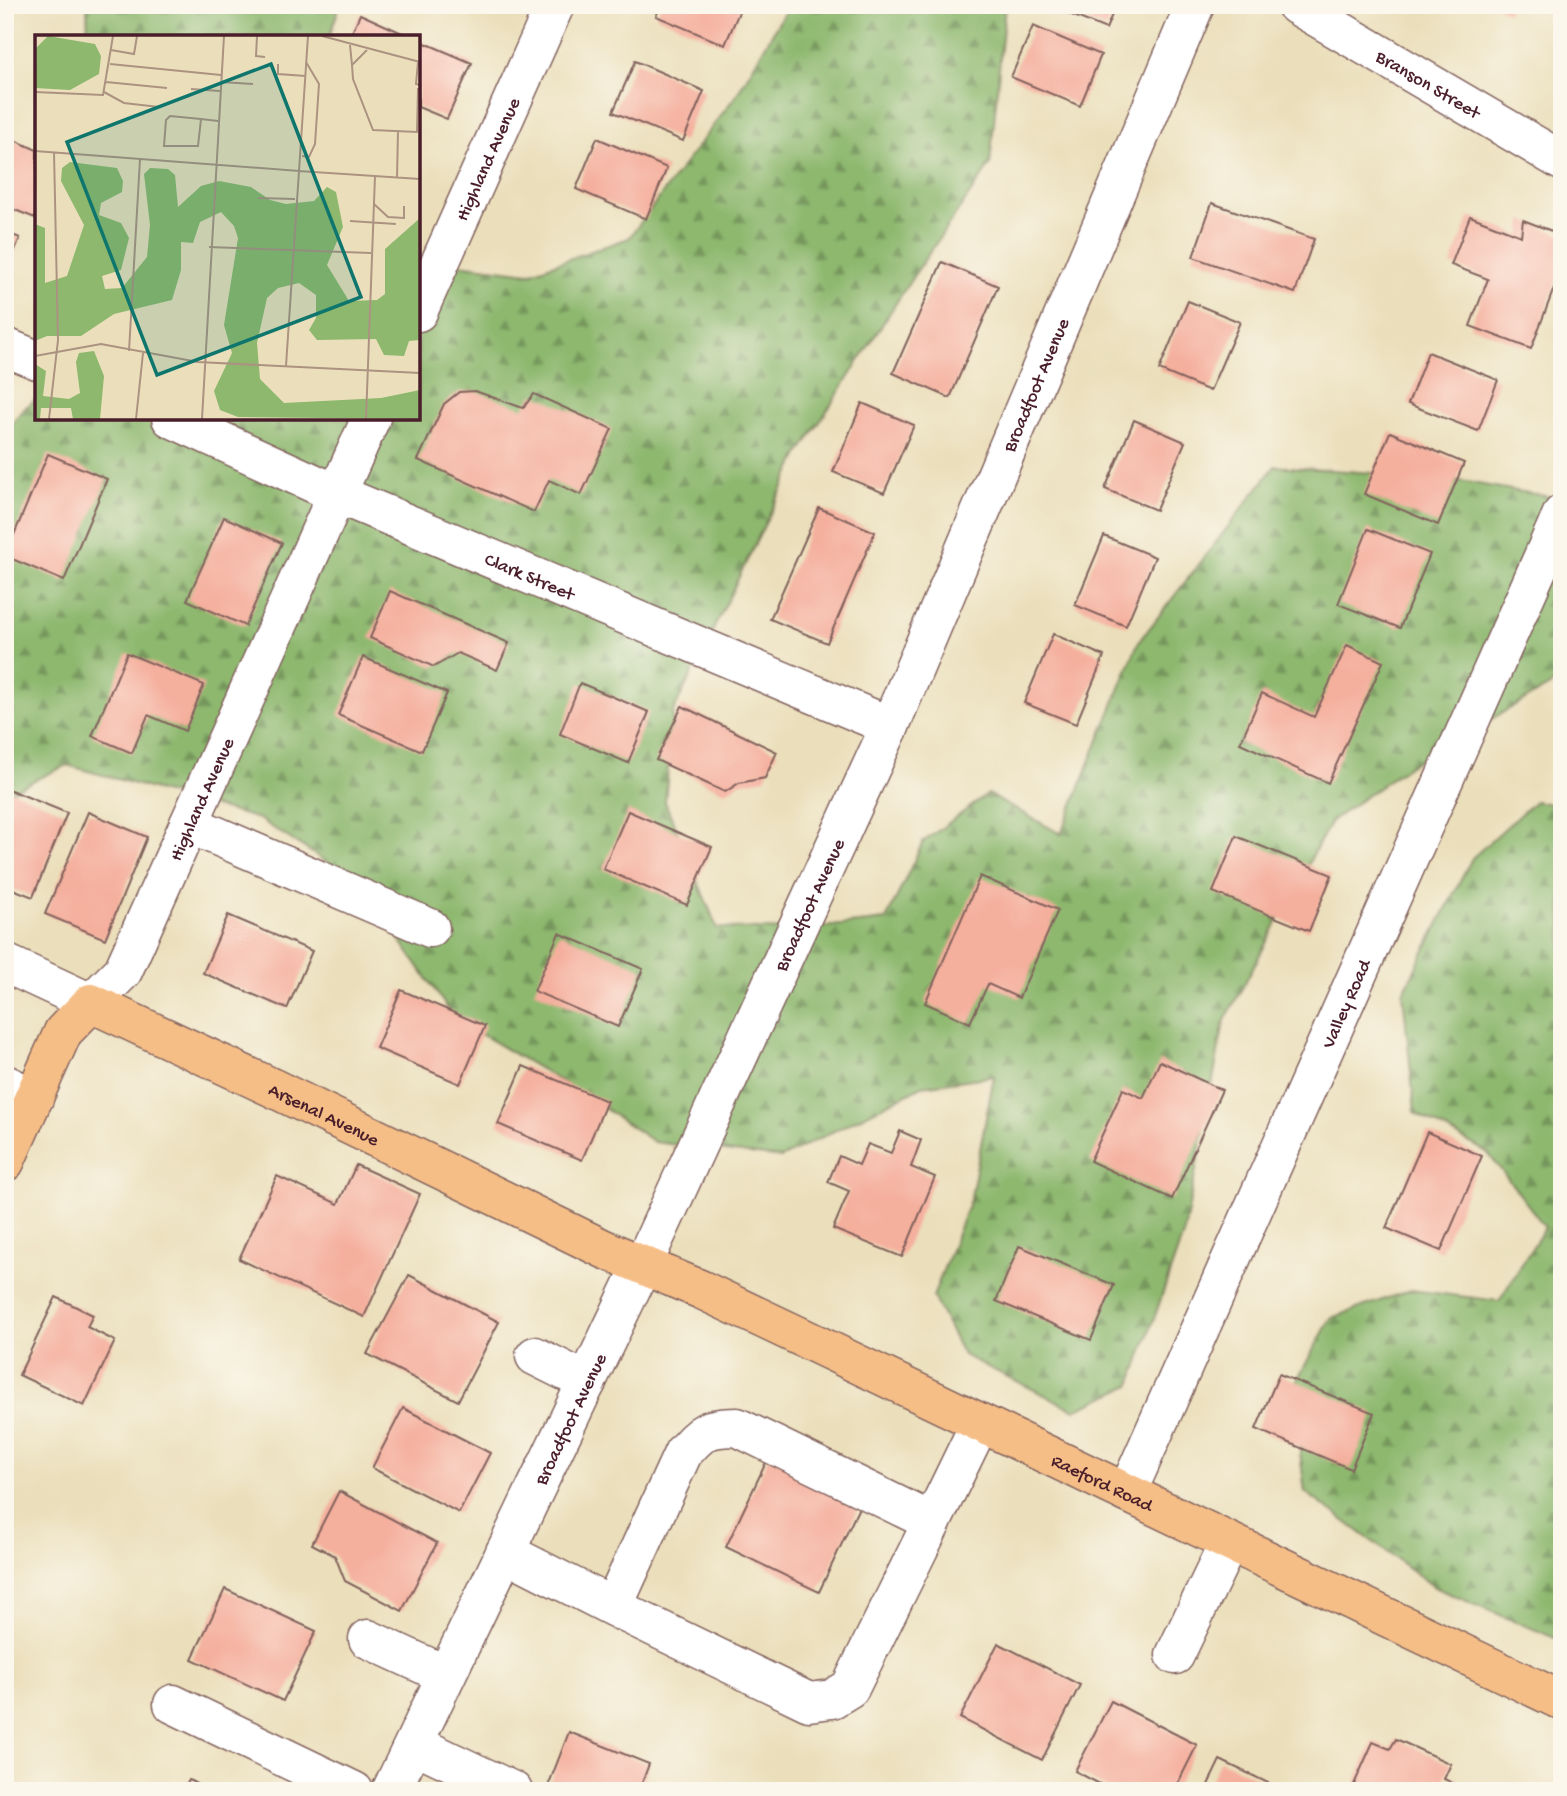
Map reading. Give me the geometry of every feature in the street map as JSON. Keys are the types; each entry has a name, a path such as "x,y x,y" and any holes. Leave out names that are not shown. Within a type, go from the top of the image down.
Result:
{"main road":[{"name":"Arsenal Avenue","path":"91,1003 604,1249 643,1264"},
{"name":"Highland Avenue","path":"5,1162 19,1091 63,1032 91,1003"},
{"name":"Raeford Road","path":"643,1264 1562,1701"}],"street":[{"name":"Highland Avenue","path":"420,308 555,5"},
{"name":"Broadfoot Avenue","path":"391,1791 643,1264 890,726 1195,5"},
{"name":"Branson Street","path":"1296,5 1562,161"},
{"path":"5,347 35,359"},
{"name":"Clark Street","path":"176,420 337,494 890,726"},
{"name":"Highland Avenue","path":"91,1003 122,971 370,420"},
{"name":"Valley Road","path":"1127,1493 1562,514"},
{"path":"190,824 430,928"},
{"name":"Arsenal Avenue","path":"5,963 91,1003"},
{"path":"534,1356 587,1382"},
{"path":"505,1552 809,1702 832,1699 850,1688 980,1423"},
{"path":"613,1607 682,1453 701,1432 737,1427 932,1522"},
{"path":"1175,1655 1229,1542"},
{"path":"368,1639 446,1675"},
{"path":"173,1704 354,1791"},
{"path":"414,1744 513,1791"}],"green space":[{"path":"87,5 340,5 330,35 88,35"},
{"path":"789,5 1005,5 990,165 914,275 798,456 673,712 665,802 717,928 796,930 886,920 923,842 988,794 1061,834 1138,643 1275,466 1444,478 1562,499 1562,679 1410,765 1331,821 1224,1022 1184,1232 1131,1385 1075,1410 963,1355 933,1297 971,1197 994,1076 922,1086 781,1158 654,1142 586,1096 455,1019 361,884 259,819 67,765 5,794 5,432 23,410 35,400 35,420 420,420 420,259 529,273 629,238 737,94"},
{"path":"1535,801 1562,806 1562,1641 1436,1588 1305,1492 1292,1389 1331,1318 1411,1290 1499,1301 1545,1227 1487,1152 1415,1113 1403,993 1472,858"}],"building":[{"path":"661,5 742,5 725,45 656,16"},
{"path":"1047,5 1116,5 1106,29"},
{"path":"1495,5 1511,5 1507,12"},
{"path":"360,14 407,35 351,35"},
{"path":"1033,26 1101,55 1080,106 1011,77"},
{"path":"420,41 472,63 447,119 420,108"},
{"path":"635,61 704,91 683,141 613,112"},
{"path":"5,136 35,149 35,218 5,206"},
{"path":"597,138 667,168 646,219 576,189"},
{"path":"1212,203 1314,239 1295,293 1193,257"},
{"path":"1470,216 1521,236 1523,220 1562,235 1562,267 1531,349 1470,326 1488,279 1451,265"},
{"path":"5,232 20,238 5,273"},
{"path":"942,262 998,286 950,398 893,373"},
{"path":"1188,301 1240,322 1210,391 1159,370"},
{"path":"1428,352 1498,380 1478,431 1408,404"},
{"path":"475,391 523,408 534,394 612,429 581,495 549,480 534,512 418,460 444,404 459,392"},
{"path":"862,403 914,425 884,493 833,472"},
{"path":"1134,420 1185,442 1156,510 1105,489"},
{"path":"1390,432 1464,463 1438,525 1364,494"},
{"path":"48,454 107,479 64,581 5,556"},
{"path":"819,508 875,532 827,643 770,619"},
{"path":"224,517 282,543 245,626 187,600"},
{"path":"1368,529 1430,554 1400,628 1338,604"},
{"path":"1104,536 1155,557 1126,626 1075,605"},
{"path":"390,591 509,643 497,670 458,653 434,667 370,638"},
{"path":"1053,634 1104,656 1076,724 1024,703"},
{"path":"1347,645 1383,662 1328,783 1240,743 1262,693 1314,717"},
{"path":"127,653 204,685 185,731 148,715 132,753 92,736"},
{"path":"363,657 447,693 422,751 338,715"},
{"path":"580,683 649,712 628,763 560,734"},
{"path":"682,706 777,752 765,778 739,783 725,792 656,760"},
{"path":"8,789 67,813 33,897 5,886 5,796"},
{"path":"628,811 712,847 687,905 603,869"},
{"path":"88,812 147,837 105,939 45,914"},
{"path":"1236,836 1332,875 1309,931 1213,892"},
{"path":"980,876 1058,910 1019,998 988,984 970,1023 925,1003"},
{"path":"228,915 312,951 287,1009 203,973"},
{"path":"559,933 643,969 618,1027 534,991"},
{"path":"401,990 485,1026 460,1084 376,1048"},
{"path":"1160,1061 1222,1090 1172,1199 1090,1161 1123,1089 1143,1098"},
{"path":"523,1066 607,1101 582,1160 498,1124"},
{"path":"900,1131 921,1140 911,1167 935,1177 902,1257 833,1229 849,1191 828,1182 839,1156 859,1165 868,1144 891,1153"},
{"path":"1427,1132 1482,1156 1441,1251 1386,1228"},
{"path":"356,1165 420,1194 364,1317 239,1259 277,1176 338,1204"},
{"path":"1019,1246 1114,1285 1091,1340 996,1301"},
{"path":"409,1275 499,1322 458,1401 367,1354"},
{"path":"56,1297 93,1315 87,1327 115,1341 84,1406 19,1375"},
{"path":"1279,1374 1374,1413 1351,1469 1256,1429"},
{"path":"403,1408 490,1453 459,1513 372,1468"},
{"path":"769,1456 862,1501 819,1592 726,1547"},
{"path":"339,1491 437,1543 402,1611 345,1581 335,1556 312,1544"},
{"path":"225,1589 316,1631 283,1701 192,1659"},
{"path":"998,1643 1080,1685 1042,1760 960,1718"},
{"path":"1111,1701 1197,1745 1174,1791 1113,1791 1075,1771"},
{"path":"569,1732 649,1764 639,1791 547,1789"},
{"path":"1396,1739 1451,1764 1444,1779 1459,1786 1457,1791 1352,1789 1373,1742 1390,1749"},
{"path":"1220,1760 1285,1791 1205,1791"},
{"path":"189,1780 209,1791 183,1791"}]}
